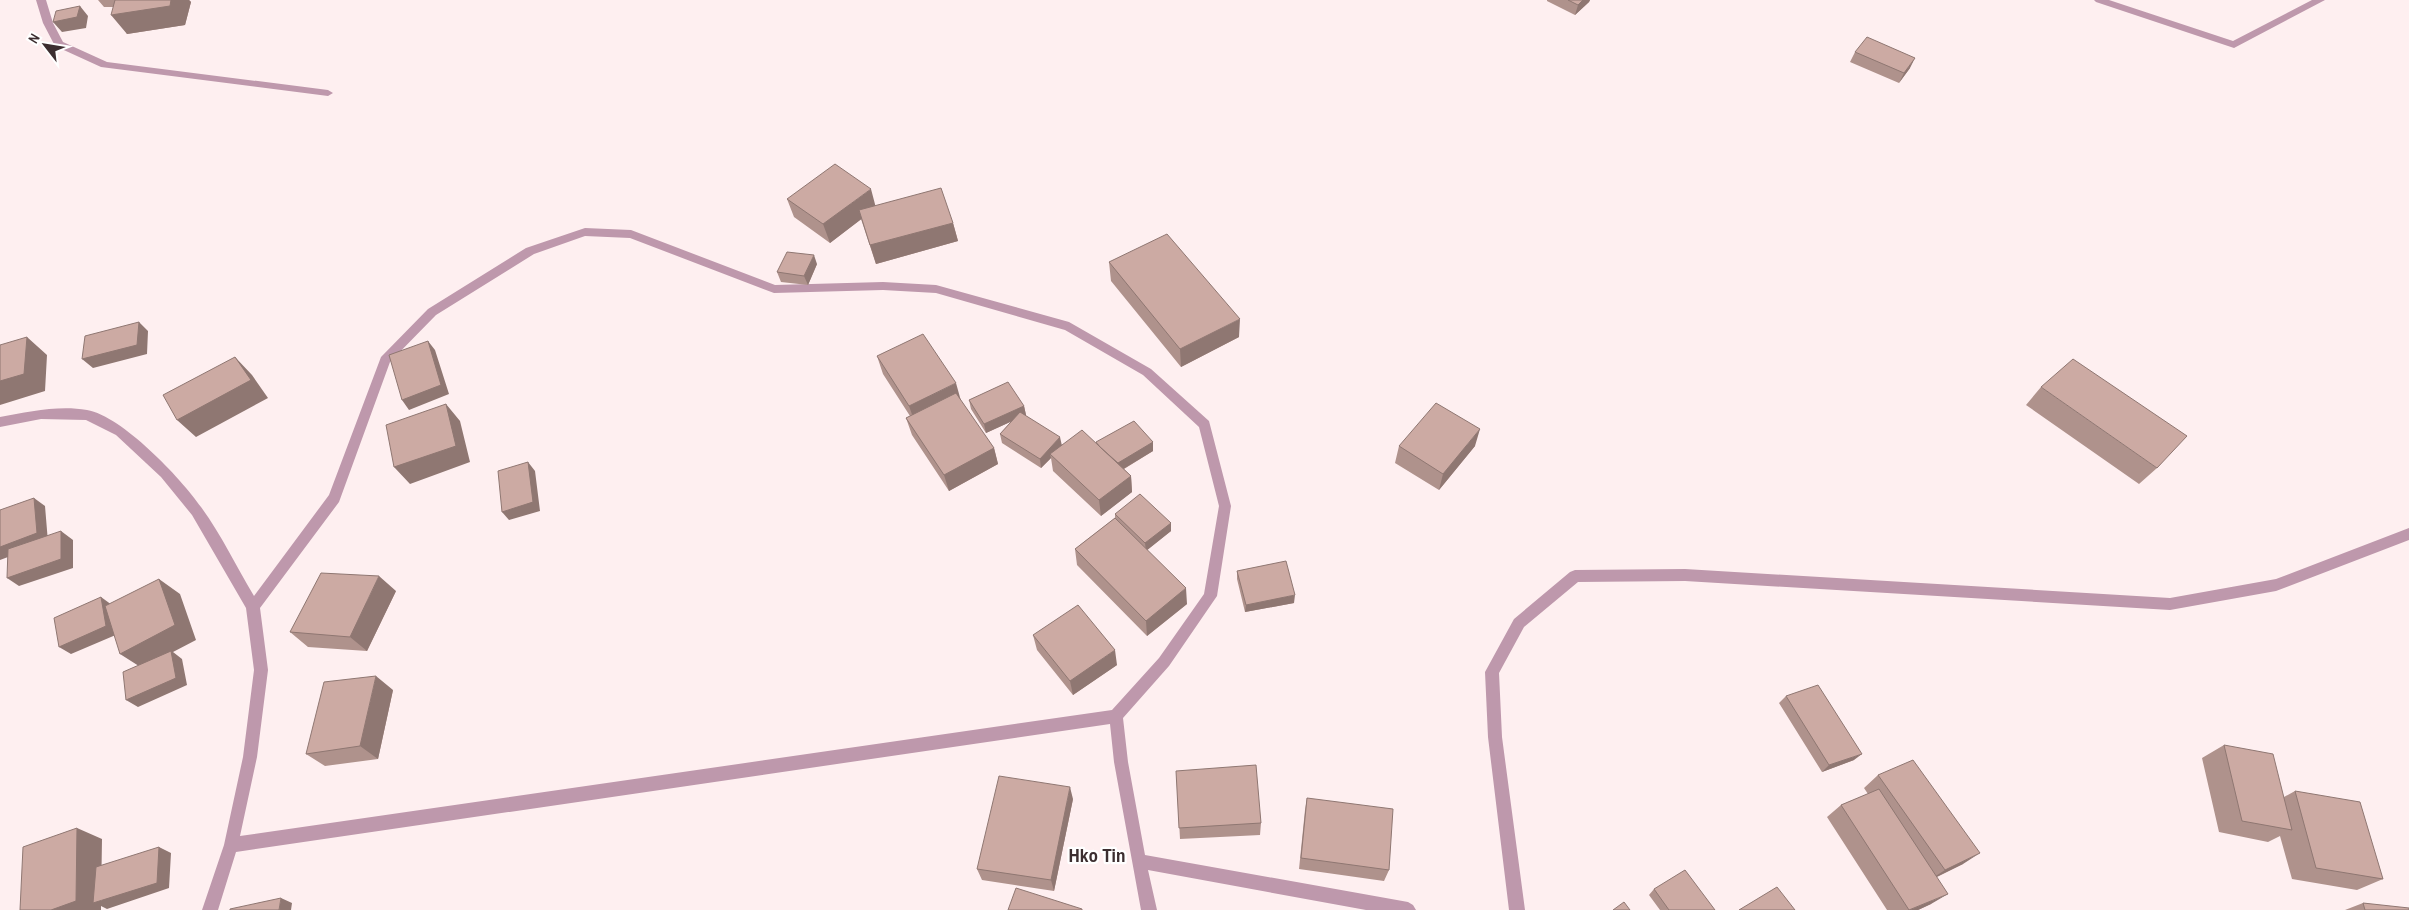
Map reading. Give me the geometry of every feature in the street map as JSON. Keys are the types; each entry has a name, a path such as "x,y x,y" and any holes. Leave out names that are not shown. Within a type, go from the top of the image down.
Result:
{"street":[{"path":"41,0 48,24 59,44 106,65 328,93"},
{"path":"2099,0 2234,45 2320,0"},
{"path":"231,845 1116,716 1164,662 1210,596 1225,506 1205,425 1148,372 1070,326 936,290 883,286 774,289 631,234 585,232 530,251 432,312 384,360 334,498 253,607"},
{"path":"0,422 42,414 87,415 120,431 165,473 197,511 253,607 261,670 250,756 231,845 210,910"},
{"path":"1517,910 1495,737 1492,672 1519,623 1574,576 1685,575 2170,604 2276,585 2409,534"},
{"path":"1116,716 1121,762 1149,910"},
{"path":"1139,860 1408,910"}],"building":[{"path":"115,0 171,0 170,6 111,15"},
{"path":"1568,0 1583,0 1578,5"},
{"path":"80,6 77,17 53,22 56,11"},
{"path":"1867,37 1915,58 1904,73 1855,52"},
{"path":"835,164 871,189 823,224 787,199"},
{"path":"941,188 953,223 870,245 859,210"},
{"path":"1167,234 1240,319 1180,349 1109,262"},
{"path":"787,252 814,255 804,276 777,272"},
{"path":"139,322 137,345 82,359 85,336"},
{"path":"923,334 956,383 909,406 877,356"},
{"path":"27,337 24,374 0,381 0,345"},
{"path":"428,341 441,385 402,400 389,355"},
{"path":"235,357 251,380 177,420 163,395"},
{"path":"2073,359 2187,436 2157,468 2041,387"},
{"path":"1008,382 1024,406 984,424 969,400"},
{"path":"956,393 994,448 944,475 906,418"},
{"path":"1436,403 1480,429 1443,474 1399,446"},
{"path":"446,404 456,446 394,467 386,425"},
{"path":"1020,412 1060,437 1040,459 1000,434"},
{"path":"1134,421 1153,442 1118,463 1096,442"},
{"path":"1082,430 1131,476 1099,500 1050,454"},
{"path":"528,462 533,502 502,512 498,471"},
{"path":"1140,494 1171,523 1145,543 1115,514"},
{"path":"34,498 37,533 0,547 0,510"},
{"path":"1115,518 1186,588 1146,621 1075,549"},
{"path":"61,531 61,559 7,578 8,549"},
{"path":"1286,561 1295,595 1246,605 1237,571"},
{"path":"321,573 379,576 350,637 290,632"},
{"path":"159,579 175,625 120,654 105,606"},
{"path":"101,597 106,626 59,647 54,618"},
{"path":"1078,605 1115,650 1070,681 1033,635"},
{"path":"171,651 176,678 126,700 123,672"},
{"path":"376,676 360,746 306,754 324,682"},
{"path":"1818,685 1862,754 1829,765 1786,696"},
{"path":"2224,745 2273,754 2292,830 2242,821"},
{"path":"1913,760 1980,853 1945,870 1878,775"},
{"path":"1256,765 1261,823 1179,828 1176,771"},
{"path":"999,776 1070,787 1051,880 977,869"},
{"path":"1879,789 1948,894 1909,910 1841,805"},
{"path":"2295,791 2360,802 2383,879 2316,868"},
{"path":"1307,798 1393,809 1389,870 1301,858"},
{"path":"77,828 76,901 51,910 20,910 23,847"},
{"path":"159,847 157,883 93,903 96,867"},
{"path":"1685,870 1715,910 1669,910 1654,889"},
{"path":"1777,887 1795,910 1739,910"},
{"path":"1016,888 1082,909 1082,910 1008,910"},
{"path":"281,898 279,910 230,910 230,909"},
{"path":"1624,902 1630,910 1613,910"},
{"path":"2363,903 2409,908 2409,910 2365,910"}],"district":[{"name":"Hko Tin","path":"1097,855"}]}
